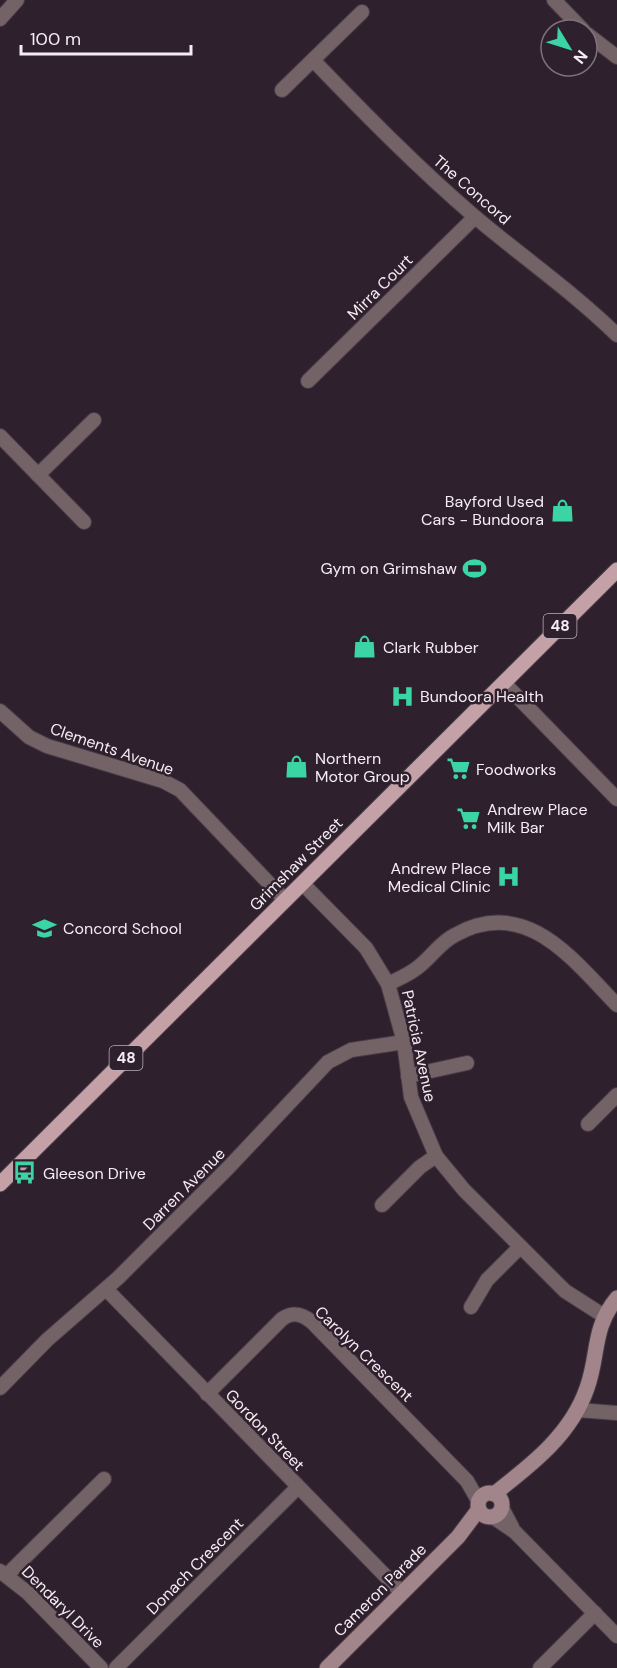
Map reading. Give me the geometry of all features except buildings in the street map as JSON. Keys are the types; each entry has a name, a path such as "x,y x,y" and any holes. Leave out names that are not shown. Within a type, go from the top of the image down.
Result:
{"main road":[{"name":"Grimshaw Street","path":"0,1184 617,570"}],"street":[{"path":"0,19 17,0"},
{"path":"554,0 571,18"},
{"path":"282,90 362,12"},
{"path":"599,43 617,57"},
{"name":"The Concord","path":"313,60 394,144 475,217 551,275 617,335"},
{"name":"Mirra Court","path":"308,381 475,217"},
{"path":"38,475 94,420"},
{"path":"0,436 84,522"},
{"path":"504,683 617,799"},
{"name":"Clements Avenue","path":"0,711 29,737 47,746 163,781 180,790 285,900"},
{"name":"Patricia Avenue","path":"302,883 366,948 388,984 404,1042 408,1076 418,1118 436,1156 464,1190 574,1299 604,1316"},
{"path":"388,984 418,967 436,948 464,930 486,923 510,923 535,930 556,943 617,1005"},
{"name":"Darren Avenue","path":"0,1388 228,1168 328,1062 351,1050 404,1042"},
{"path":"408,1076 467,1063"},
{"path":"588,1124 617,1095"},
{"path":"381,1205 420,1167 436,1156"},
{"path":"471,1307 487,1280 520,1247"},
{"name":"Gordon Street","path":"105,1289 402,1593"},
{"name":"Cameron Parade","path":"327,1668 564,1431 581,1404 604,1316 617,1298"},
{"name":"Carolyn Crescent","path":"207,1394 282,1319 292,1314 301,1315 312,1322 617,1636"},
{"path":"581,1404 617,1412"},
{"path":"4,1573 104,1479"},
{"name":"Donach Crescent","path":"116,1668 298,1487"},
{"name":"Dendaryl Drive","path":"4,1573 28,1593 101,1668"},
{"path":"540,1668 595,1613"}],"place":[{"name":"Bayford Used Cars - Bundoora","path":"562,510"},
{"name":"Gym on Grimshaw","path":"475,568"},
{"name":"Clark Rubber","path":"365,647"},
{"name":"Bundoora Health","path":"402,696"},
{"name":"Northern Motor Group","path":"297,767"},
{"name":"Foodworks","path":"458,769"},
{"name":"Andrew Place Milk Bar","path":"469,818"},
{"name":"Andrew Place Medical Clinic","path":"509,877"},
{"name":"Concord School","path":"45,928"},
{"name":"Gleeson Drive","path":"25,1173"}]}
